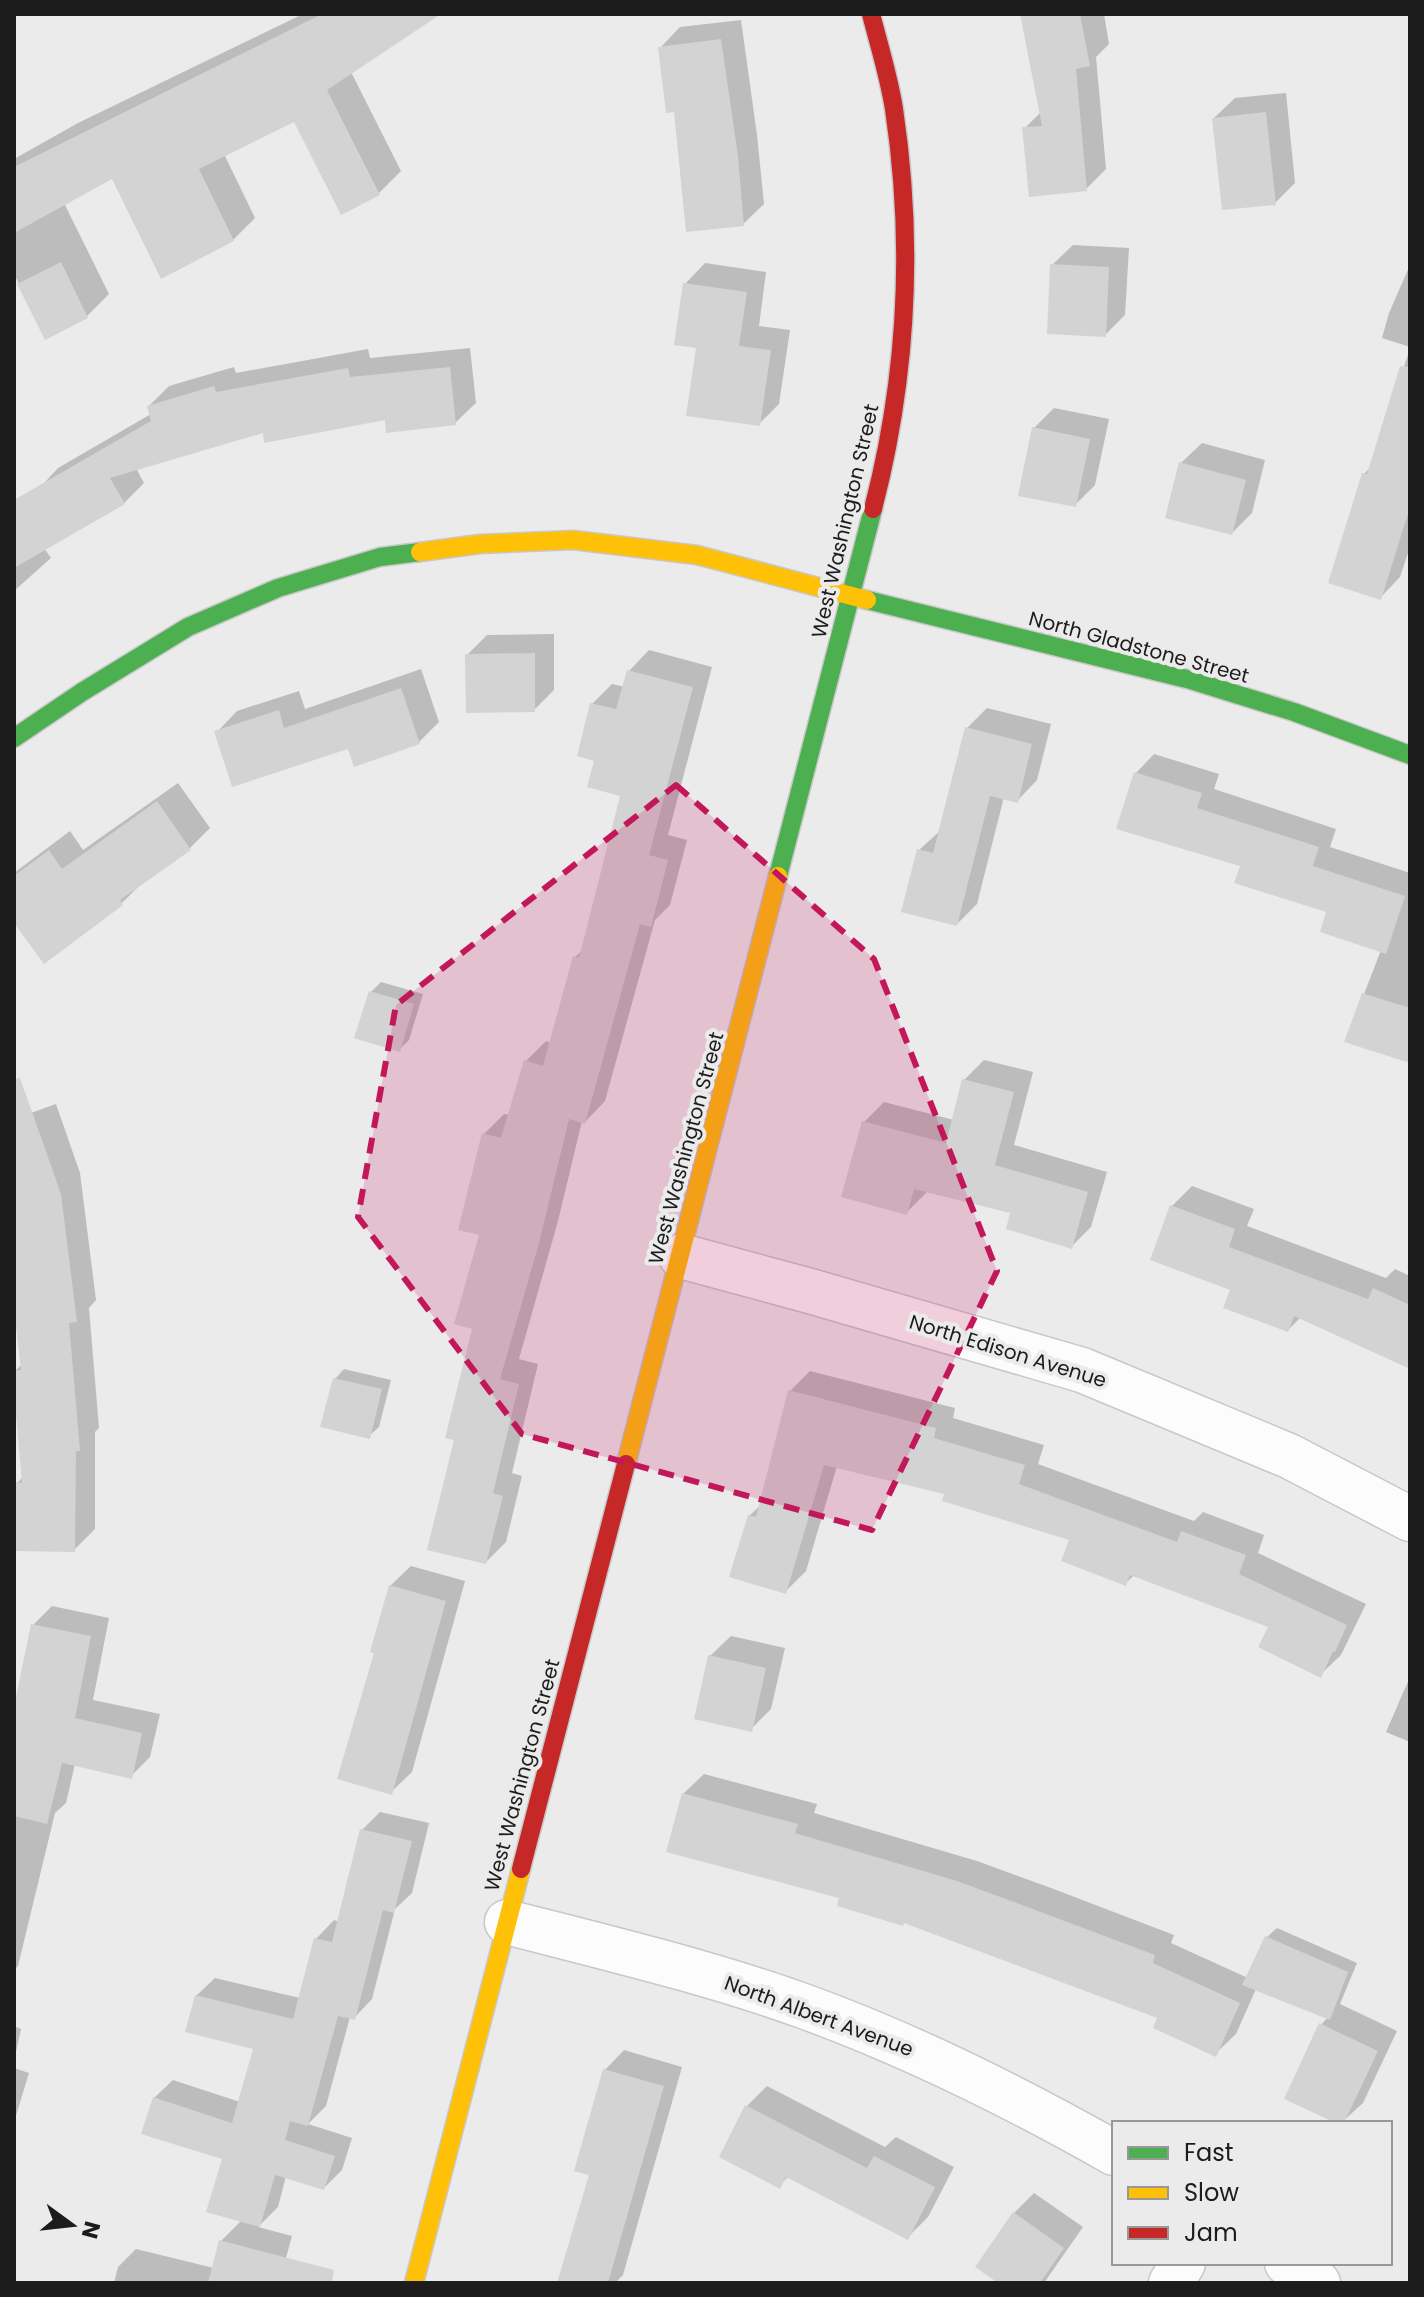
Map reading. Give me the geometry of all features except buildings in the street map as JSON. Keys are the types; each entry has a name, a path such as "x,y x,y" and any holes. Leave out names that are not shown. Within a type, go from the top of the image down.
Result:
{"street":[{"name":"West Washington Street","path":"414,2283 883,471 903,347 907,235 894,107 871,14"},
{"name":"North Gladstone Street","path":"14,738 188,627 278,588 380,557 480,544 573,540 697,555 1187,679 1294,712 1410,755"},
{"name":"North Edison Avenue","path":"681,1256 1082,1370 1289,1456 1410,1519"},
{"name":"North Albert Avenue","path":"507,1922 692,1971 805,2007 927,2056 1041,2112 1112,2152"},
{"path":"1171,2283 1182,2265"},
{"path":"1290,2265 1318,2283"}],"highlighted area":[{"path":"676,785 874,959 997,1271 872,1530 522,1434 358,1217 396,1005"}],"traffic: fast":[{"path":"778,876 873,509"},
{"path":"14,738 188,627 278,588 380,557 420,552"},
{"path":"867,600 1187,679 1294,712 1410,755"}],"traffic: slow":[{"path":"420,552 480,544 573,540 697,555 867,600"},
{"path":"626,1464 778,876"},
{"path":"414,2283 521,1869"}],"traffic: jam":[{"path":"871,14 894,109 904,210 905,260 900,360 873,509"},
{"path":"521,1869 626,1464"}]}
